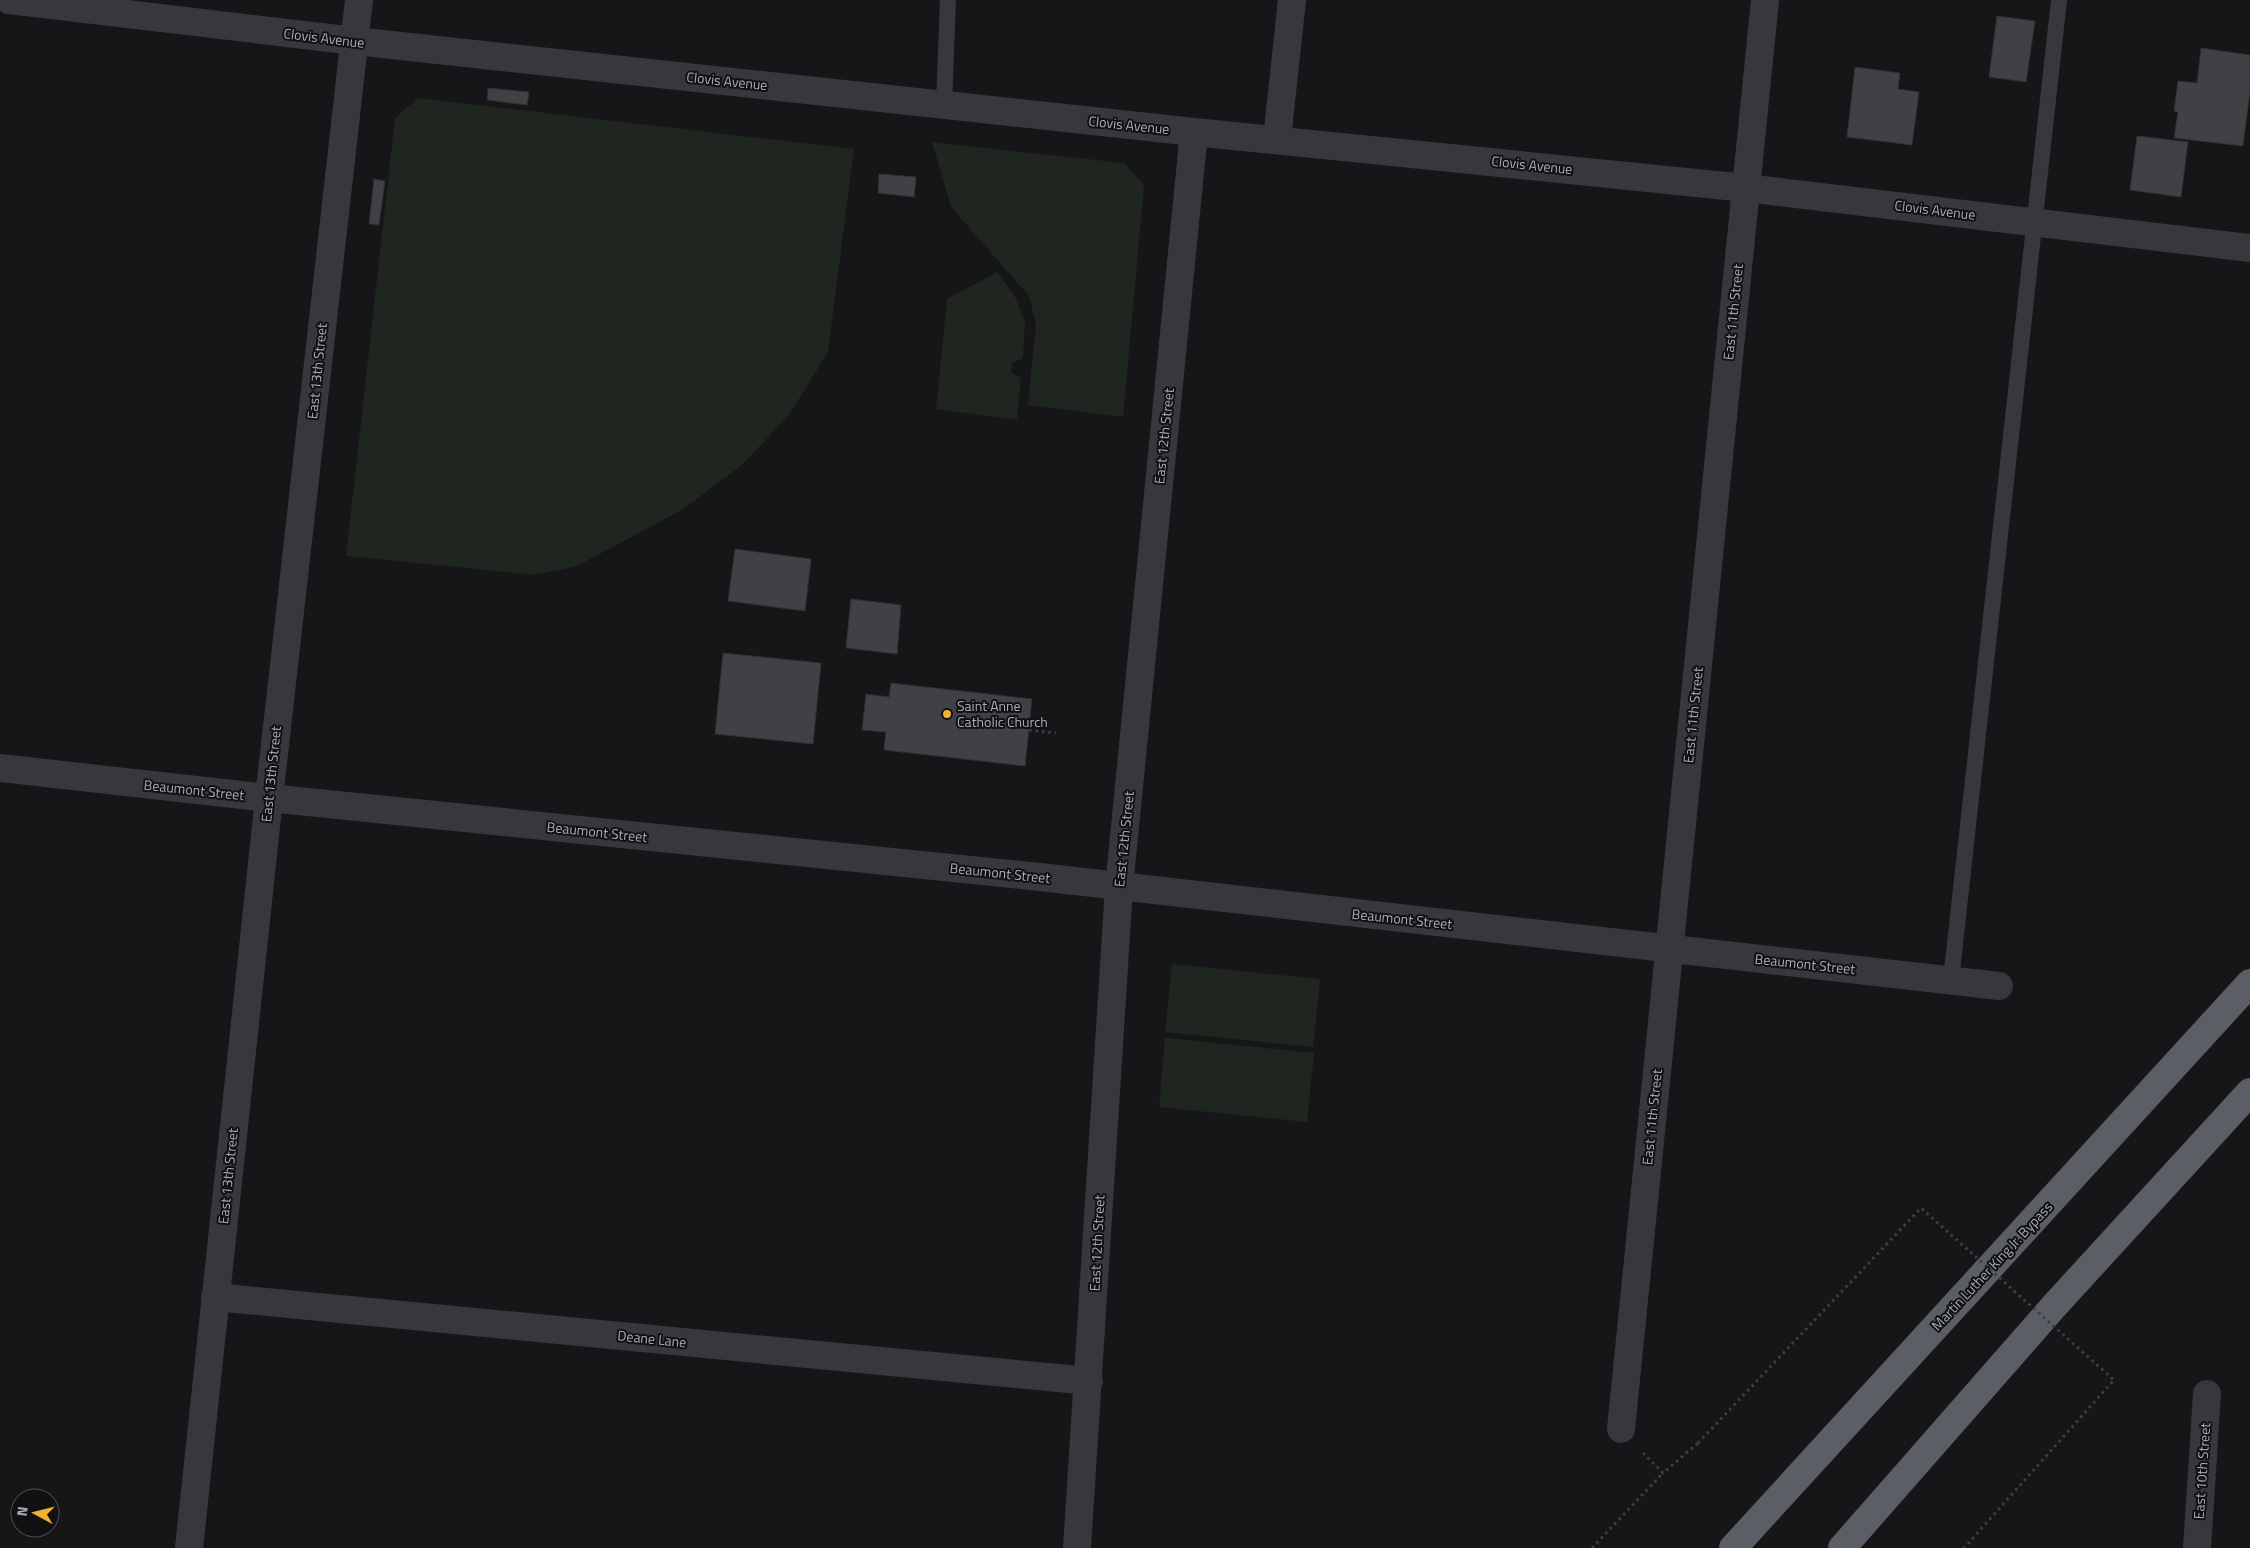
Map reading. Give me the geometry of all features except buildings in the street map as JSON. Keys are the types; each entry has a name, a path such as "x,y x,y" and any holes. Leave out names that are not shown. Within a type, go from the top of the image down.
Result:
{"highway":[{"name":"Martin Luther King Jr. Bypass","path":"1733,1548 2250,983"},
{"path":"1842,1548 2055,1305 2250,1092"}],"street":[{"name":"Clovis Avenue","path":"9,0 355,41 1194,132 1746,188 2250,248"},
{"name":"East 13th Street","path":"189,1548 269,798 359,0"},
{"path":"1277,139 1292,0"},
{"name":"East 11th Street","path":"1621,1429 1765,0"},
{"name":"East 12th Street","path":"1077,1548 1119,887 1194,132"},
{"name":"Beaumont Street","path":"0,768 1119,887 1999,986"},
{"name":"Deane Lane","path":"215,1297 1089,1381"},
{"name":"East 10th Street","path":"2197,1548 2207,1394"}],"lane":[{"path":"944,104 948,0"},
{"path":"1950,980 2059,0"}],"path":[{"path":"1029,730 1056,733"},
{"path":"1592,1548 1663,1473 1698,1443 1921,1208 2114,1380 1964,1548"},
{"path":"1621,1429 1663,1473"}],"shaded area":[{"path":"418,98 854,149 828,352 789,415 741,466 682,510 577,566 534,575 346,556 395,118"},
{"path":"932,142 1124,163 1144,185 1123,417 1028,405 1036,325 1029,296 951,207"},
{"path":"997,272 1015,297 1025,321 1023,358 1012,363 1011,372 1021,378 1017,420 936,409 947,299"},
{"path":"1172,964 1320,979 1313,1047 1165,1032"},
{"path":"1165,1038 1314,1053 1307,1122 1159,1107"}],"place":[{"name":"Saint Anne Catholic Church","path":"947,714"}]}
